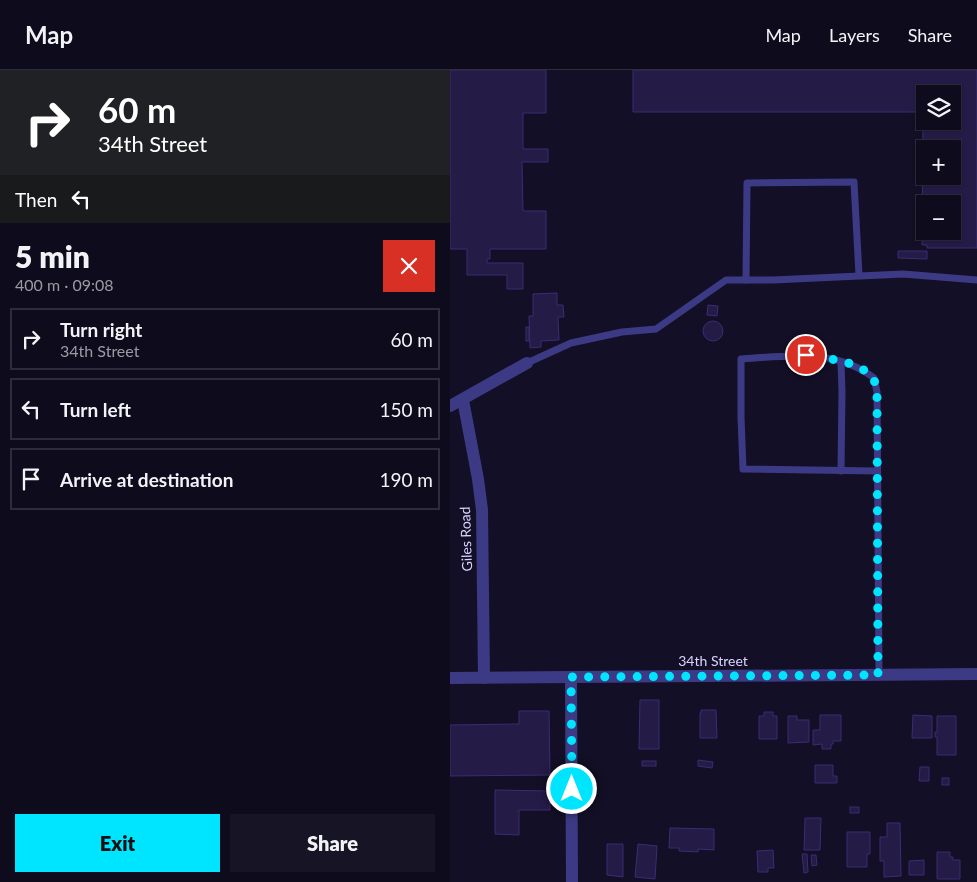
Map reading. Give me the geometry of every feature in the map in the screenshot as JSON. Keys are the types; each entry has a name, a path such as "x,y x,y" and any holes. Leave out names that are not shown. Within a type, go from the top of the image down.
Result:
{"street":[{"path":"450,406 527,363"},
{"name":"Giles Road","path":"463,400 482,510 484,678"},
{"name":"34th Street","path":"450,678 977,674"},
{"path":"571,677 572,882"}],"lane":[{"path":"746,280 747,183 854,182 859,275"},
{"path":"527,363 571,343 622,332 656,328 726,280 773,280 903,274 977,280"},
{"path":"877,471 742,469 741,359 806,355 861,368 874,378 877,392 878,675"},
{"path":"841,362 841,470"}],"building":[{"path":"450,70 546,70 546,113 523,113 523,149 548,149 548,162 522,162 523,211 546,211 546,249 490,249 490,259 487,259 487,263 523,263 523,289 507,289 507,275 467,275 467,249 450,249"},
{"path":"633,70 977,70 977,248 927,248 927,245 922,245 922,240 961,240 961,195 922,195 922,185 961,185 961,140 923,140 923,130 961,130 961,85 916,85 916,112 633,112"},
{"path":"898,251 927,251 927,259 898,258"},
{"path":"557,293 557,305 563,305 564,317 558,317 559,340 541,341 541,347 530,348 529,316 533,316 533,294"},
{"path":"708,305 718,306 717,316 707,315"},
{"path":"713,321 720,324 723,331 720,338 713,341 706,338 703,331 706,324"},
{"path":"526,327 529,327 529,341 526,341"},
{"path":"640,700 659,700 659,749 639,749"},
{"path":"701,710 716,710 717,738 700,738"},
{"path":"519,711 549,711 550,775 450,776 450,725 519,724"},
{"path":"764,712 773,712 773,716 777,716 777,739 759,739 759,716 764,716"},
{"path":"820,715 841,715 841,741 833,741 831,749 822,749 822,744 813,745 813,730 820,730"},
{"path":"913,715 932,716 932,738 912,738"},
{"path":"788,716 797,716 797,720 809,720 809,742 788,743"},
{"path":"937,716 956,716 956,755 937,755 937,737 935,737 935,732 937,732"},
{"path":"698,760 713,762 712,768 698,766"},
{"path":"642,761 656,761 656,766 642,766"},
{"path":"815,765 833,765 833,776 837,776 837,783 815,783"},
{"path":"920,767 929,767 929,781 919,781"},
{"path":"942,778 949,778 949,785 942,785"},
{"path":"495,790 550,791 550,810 519,810 519,835 495,834"},
{"path":"850,807 859,807 859,813 850,813"},
{"path":"805,818 821,818 820,850 804,850"},
{"path":"887,823 900,823 901,876 884,877 884,861 880,861 880,837 887,837"},
{"path":"670,828 714,829 714,850 698,849 698,852 679,851 679,848 669,848"},
{"path":"847,832 870,832 870,854 867,854 867,867 847,867"},
{"path":"607,844 623,844 623,877 607,875"},
{"path":"638,844 657,846 655,879 635,877"},
{"path":"773,850 774,868 768,868 768,872 758,872 757,851"},
{"path":"937,852 950,852 950,857 953,857 953,860 960,860 960,879 937,879"},
{"path":"802,854 807,854 808,872 804,873"},
{"path":"811,855 816,855 817,865 812,866"},
{"path":"924,860 924,875 909,875 909,861"}],"route":[{"path":"572,789 571,677 878,675 877,392 874,378 861,368 838,361 806,355"}]}
